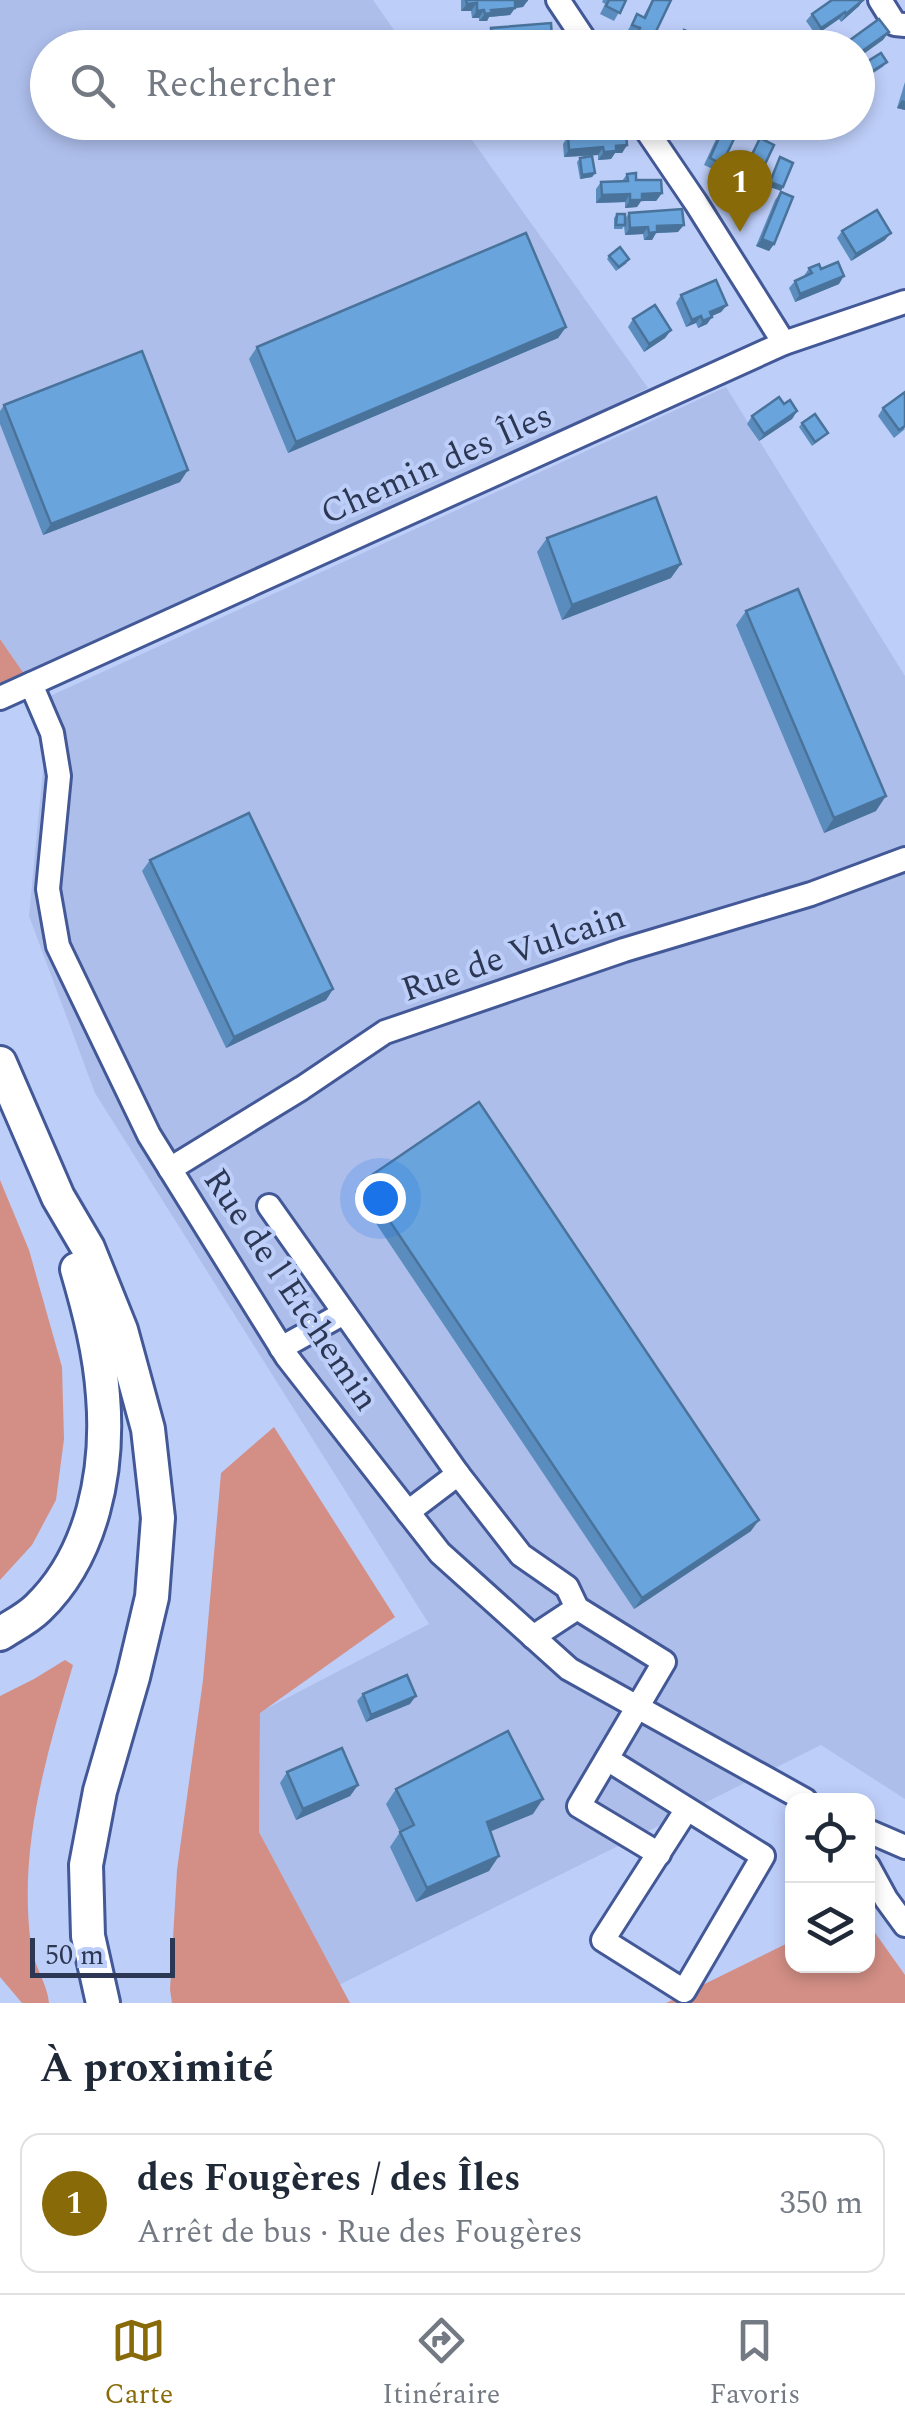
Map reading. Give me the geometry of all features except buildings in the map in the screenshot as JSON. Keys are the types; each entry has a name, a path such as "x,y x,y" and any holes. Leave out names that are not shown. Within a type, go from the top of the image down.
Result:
{"highway":[{"path":"0,1063 58,1196 88,1248 121,1330 148,1429 158,1518 152,1597 100,1790 86,1865 88,1936 103,2003"},
{"path":"0,1634 36,1610 68,1572 90,1525 102,1466 103,1397 93,1326 58,1196"}],"street":[{"path":"558,0 578,30"},
{"path":"880,0 895,24 905,25"},
{"path":"654,140 784,343"},
{"name":"Chemin des Îles","path":"0,698 784,343 905,302"},
{"name":"Rue de l'Etchemin","path":"31,684 52,733 59,776 48,888 58,946 149,1136 281,1348 440,1553 569,1669 792,1793"},
{"name":"Rue de Vulcain","path":"170,1169 385,1032 624,950 811,894 905,859"},
{"path":"268,1206 458,1474 521,1555 567,1587 577,1608 664,1662 579,1806 659,1854"},
{"path":"281,1348 344,1312"},
{"path":"408,1512 458,1474"},
{"path":"533,1637 577,1608"},
{"path":"607,1759 763,1856 684,1991 603,1940 687,1809"},
{"path":"875,1834 905,1846"},
{"path":"875,1879 905,1925"}],"shaded area":[{"path":"0,0 373,0 394,30 30,30 30,140 472,140 648,388 31,684 0,639"},
{"path":"726,387 905,676 905,1799 821,1745 339,1985 259,1832 260,1712 429,1624 95,1093 29,916 50,696"},
{"path":"0,639 31,684 0,698"},
{"path":"0,1180 29,1250 62,1367 64,1439 56,1500 32,1545 0,1580"},
{"path":"274,1427 395,1617 260,1713 259,1832 350,2003 172,2003 177,1870 203,1680 221,1473"},
{"path":"65,1660 73,1665 44,1768 28,1874 31,1945 49,2003 22,2003 0,1977 0,1696"},
{"path":"875,1933 905,1975 905,2003 666,2003 785,1944 785,1973 875,1973"}],"place":[{"name":"des Fougères / des Îles","path":"740,232"}]}
